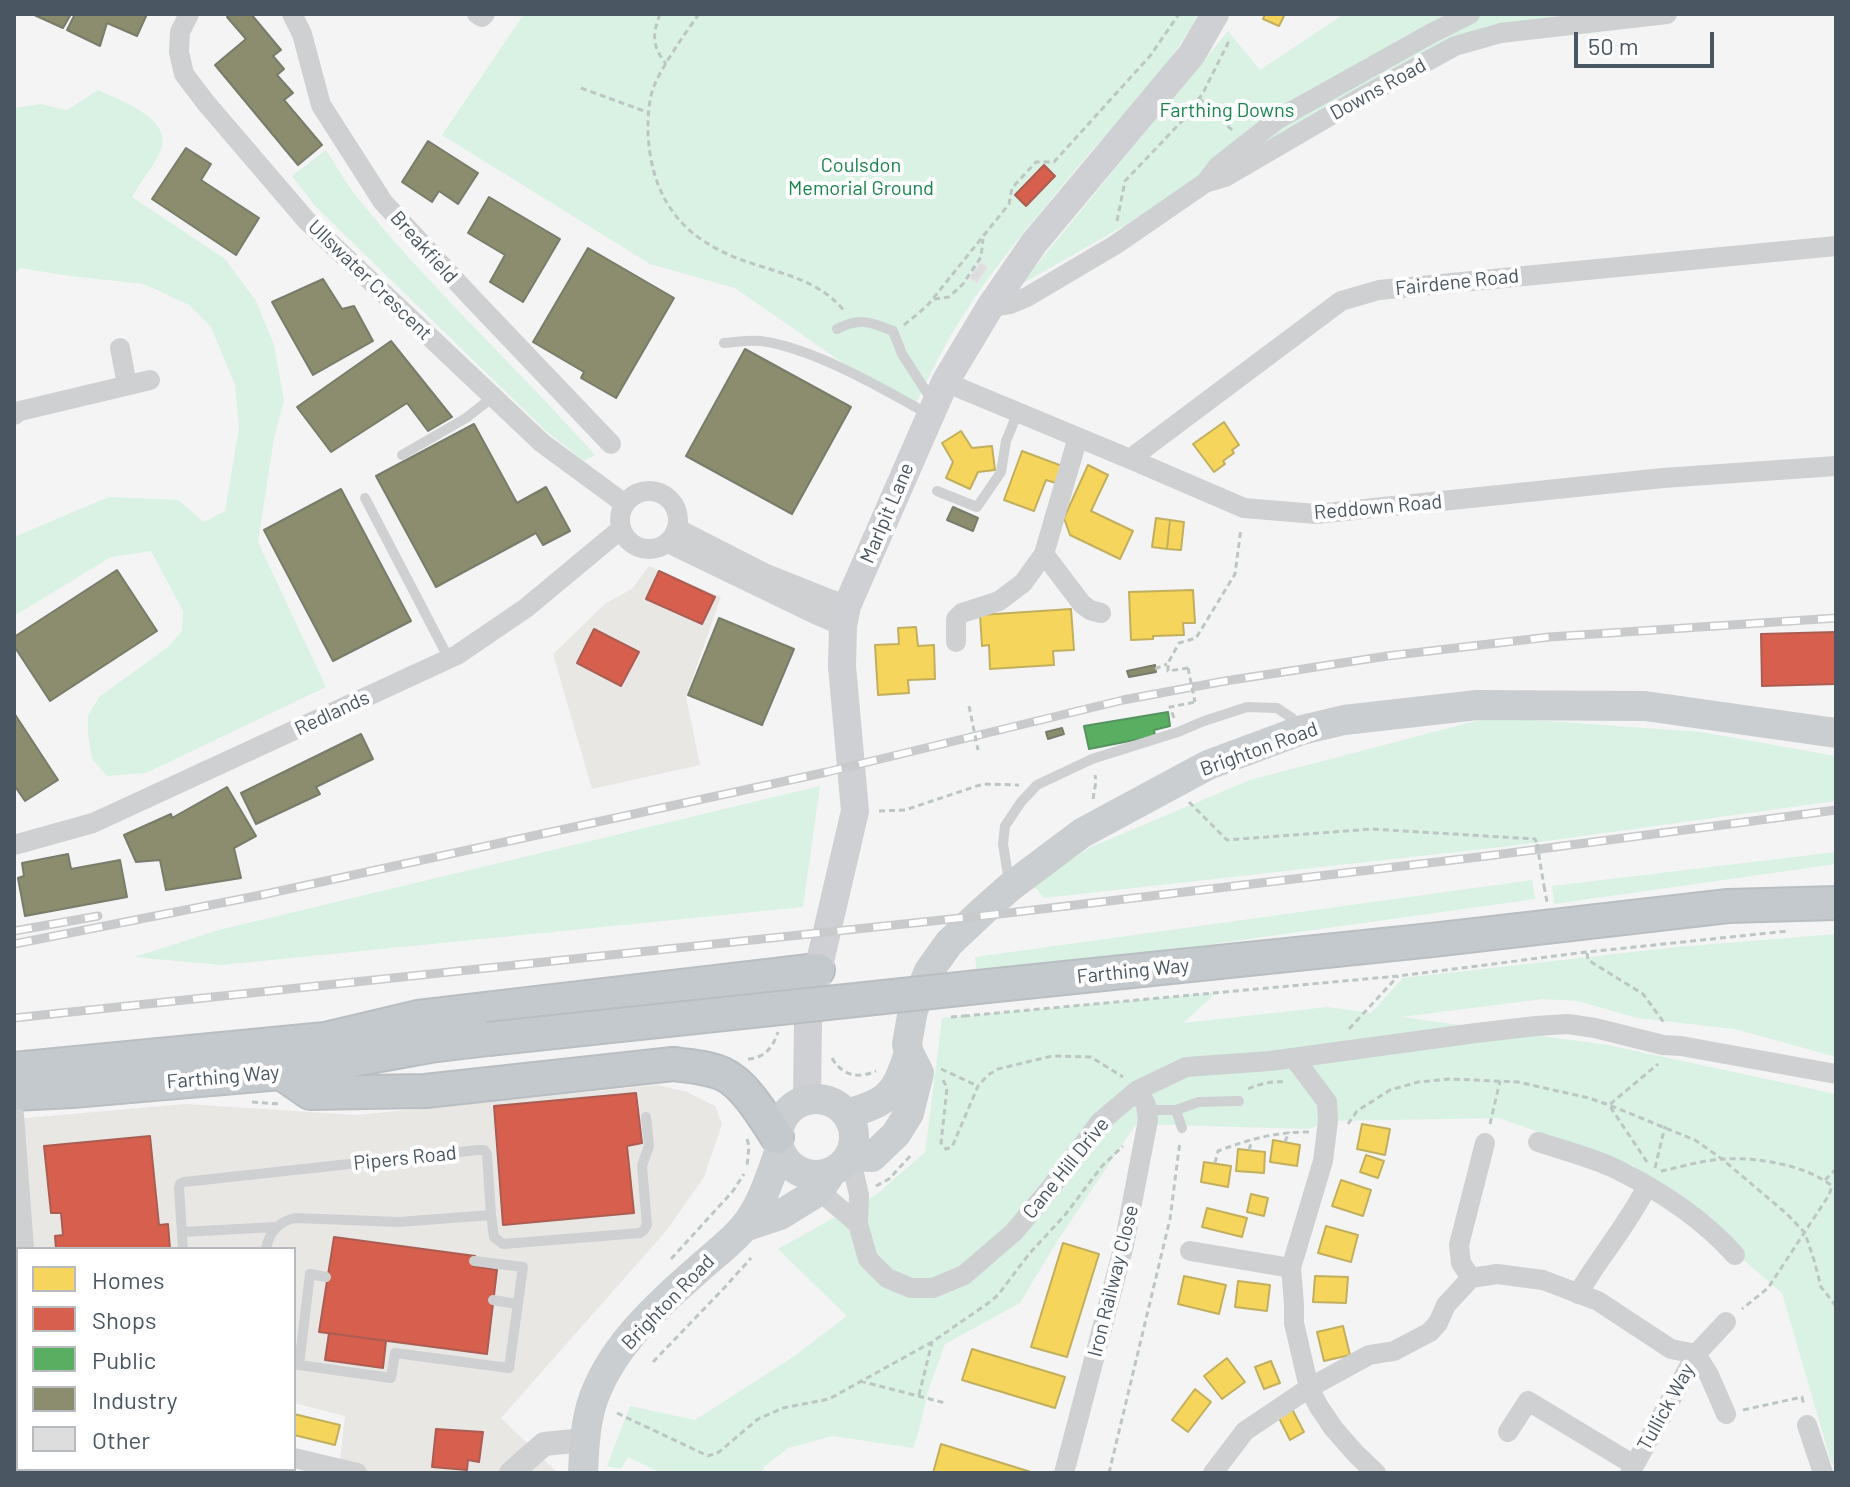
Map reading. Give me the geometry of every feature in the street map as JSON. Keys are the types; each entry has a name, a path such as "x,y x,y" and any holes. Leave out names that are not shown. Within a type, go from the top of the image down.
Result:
{"highway":[{"name":"Farthing Way","path":"14,1094 281,1073 430,1046 488,1039 1728,906 1836,903"},
{"path":"325,1039 418,1017 818,970"},
{"name":"Farthing Way","path":"14,1069 325,1039 430,1046"},
{"path":"281,1073 310,1093 425,1091 673,1064 700,1067 726,1075 740,1088 754,1104 784,1152"}],"main road":[{"name":"Marlpit Lane","path":"807,1099 808,1022 855,811 842,666 845,616 936,400 990,307 1034,243 1174,78 1212,21"},
{"name":"Brighton Road","path":"744,1227 780,1215 833,1173 872,1157 896,1134 909,1113 919,1073 920,1058 907,1044 913,1010 929,971 949,943 1008,879 1094,826 1208,765 1297,724 1477,705 1645,706 1836,733"},
{"name":"Brighton Road","path":"847,1114 886,1099 920,1058"},
{"path":"807,1099 829,1100 839,1105 853,1123 854,1146 833,1173 807,1175 784,1152 779,1127 783,1117 797,1103 807,1099"},
{"name":"Brighton Road","path":"583,1473 584,1440 591,1406 611,1363 628,1339 744,1227 784,1152"}],"street":[{"name":"Ullswater Crescent","path":"189,14 180,32 179,52 184,74 307,221 542,443 625,504"},
{"name":"Breakfield","path":"292,14 302,34 321,105 383,202 611,444"},
{"path":"477,14 482,17 485,14"},
{"path":"1205,183 1218,166 1278,119 1470,14"},
{"name":"Downs Road","path":"990,307 1027,297 1115,245 1205,183 1225,177 1455,46 1501,33 1667,14"},
{"path":"1432,33 1446,51"},
{"name":"Fairdene Road","path":"1130,459 1341,301 1379,290 1836,246"},
{"path":"120,348 127,385"},
{"path":"14,415 150,380"},
{"name":"Reddown Road","path":"936,400 1018,412 1244,508 1316,514 1663,478 1836,466"},
{"path":"956,642 956,619 962,613 999,601 1023,583 1044,554 1078,437"},
{"path":"648,490 666,495 673,502 679,519 673,536 660,547 650,549 633,544 621,529 625,504 639,492 648,490"},
{"name":"Redlands","path":"14,845 93,823 449,659 514,616 621,529"},
{"path":"673,536 764,573 845,616"},
{"path":"1044,554 1082,604 1101,613"},
{"name":"Cane Hill Drive","path":"833,1173 859,1195 858,1224 868,1259 887,1278 911,1288 933,1288 964,1275 1014,1232 1100,1122 1137,1092 1186,1067 1294,1058 1568,1024 1663,1045 1836,1074"},
{"path":"1294,1058 1327,1102 1328,1121 1323,1161 1291,1268 1294,1323 1309,1388 1334,1429 1376,1473"},
{"name":"Iron Railway Close","path":"1064,1473 1124,1245 1148,1120 1137,1092"},
{"path":"14,1115 24,1247"},
{"path":"1538,1142 1650,1179 1701,1221 1735,1255"},
{"path":"1213,1473 1245,1431 1309,1388 1369,1355 1394,1351 1430,1332 1438,1323 1446,1305 1471,1278 1461,1263 1459,1245 1485,1143"},
{"path":"833,1173 830,1199 858,1224"},
{"path":"1578,1294 1593,1267 1638,1204 1650,1179"},
{"path":"1190,1251 1291,1268"},
{"name":"Tullick Way","path":"1471,1278 1497,1274 1543,1280 1598,1301 1671,1349 1696,1354 1632,1469"},
{"path":"1726,1322 1696,1354 1726,1414"},
{"path":"1508,1432 1528,1401 1632,1469"},
{"path":"1807,1425 1823,1473"},
{"path":"511,1473 544,1444 584,1440"},
{"path":"296,1458 357,1473"}],"lane":[{"path":"837,329 852,321 873,322 893,331 902,354 936,400"},
{"path":"724,343 759,341 798,351 936,400"},
{"path":"402,455 466,418 493,397"},
{"path":"937,491 977,507 1001,472 1006,441 1018,412"},
{"path":"365,498 449,659"},
{"path":"1008,879 1003,844 1005,826 1037,785 1092,759 1247,707 1277,708 1297,724"},
{"path":"1137,1092 1156,1110 1176,1110 1199,1102 1239,1101"},
{"path":"1176,1110 1182,1128"},
{"path":"266,1247 276,1227 295,1218 399,1222 491,1215 494,1237 503,1244 640,1233 647,1225 642,1166 649,1146 646,1117"},
{"name":"Pipers Road","path":"183,1247 179,1188 184,1182 478,1150 484,1150 487,1154 491,1215"},
{"path":"182,1232 276,1227"},
{"path":"326,1277 310,1274 296,1364 391,1378 395,1353 509,1368 523,1267 474,1261"},
{"path":"493,1300 517,1304"}],"path":[{"path":"660,14 654,31 657,52 666,64"},
{"path":"699,14 666,64 654,87 647,112 649,156 657,186 676,216 697,237 722,252 813,284 836,300 852,321"},
{"path":"893,331 911,321 933,299 1009,204 1012,188 1036,162 1054,162 1150,56 1179,14"},
{"path":"1115,245 1125,181 1183,120 1199,98 1228,43 1212,21"},
{"path":"581,88 647,112"},
{"path":"1199,98 1246,144"},
{"path":"933,299 949,297 963,284 981,257 984,235"},
{"path":"1178,732 1170,707 1195,702 1188,668 1168,671 1168,663 1179,643 1196,638 1219,601 1235,574 1238,546"},
{"path":"1155,669 1168,663"},
{"path":"969,706 978,750"},
{"path":"1092,759 1096,781 1092,796"},
{"path":"855,811 905,810 983,784 1037,785"},
{"path":"1185,798 1227,840 1371,829 1535,839 1544,886"},
{"path":"964,1016 1398,976 1587,952 1796,931"},
{"path":"1587,952 1588,960 1643,994 1681,1046 1609,1105"},
{"path":"1351,1025 1398,976"},
{"path":"829,1052 837,1067 850,1075 866,1075 879,1070"},
{"path":"937,1075 945,1081 947,1088 941,1143 946,1149 952,1147 978,1086 998,1069 1052,1056 1091,1057 1137,1092"},
{"path":"920,1058 978,1086"},
{"path":"1348,1123 1357,1111 1390,1090 1418,1082 1450,1079 1518,1082 1609,1105 1695,1140 1787,1214 1805,1233 1821,1287 1836,1306"},
{"path":"1485,1143 1500,1081"},
{"path":"1225,1100 1258,1084 1295,1083"},
{"path":"1609,1105 1650,1179"},
{"path":"1650,1179 1665,1126"},
{"path":"1109,1473 1170,1219 1182,1128"},
{"path":"1215,1163 1218,1151 1252,1140 1289,1132 1313,1133"},
{"path":"1285,1142 1289,1132"},
{"path":"664,1267 733,1191 747,1168 749,1146 745,1134"},
{"path":"617,1413 708,1456 719,1452 758,1419 783,1408 829,1399 932,1342 998,1295 1102,1166 1131,1139"},
{"path":"1249,1150 1252,1140"},
{"path":"1650,1179 1722,1159 1742,1159 1792,1166 1832,1186 1768,1288 1726,1322"},
{"path":"1825,1180 1836,1169"},
{"path":"653,1362 726,1286"},
{"path":"919,1395 932,1342"},
{"path":"860,1381 945,1403"},
{"path":"1726,1414 1802,1397 1807,1425"}],"shaded area":[{"path":"649,566 721,597 686,697 700,765 592,789 553,654 606,603 632,589"},
{"path":"658,1085 687,1092 715,1106 722,1124 704,1177 667,1230 501,1418 558,1473 347,1473 340,1459 345,1416 296,1404 296,1247 16,1247 14,1336 14,1119 186,1104 356,1115"}],"green space":[{"name":"Coulsdon Memorial Ground","path":"524,14 1198,14 1158,75 1077,168 987,280 948,341 912,411 735,288 650,264 442,135"},
{"name":"Farthing Downs","path":"1344,14 1593,14 1500,27 1350,97 1020,285 1228,31 1260,70"},
{"path":"98,90 144,113 161,131 163,142 159,154 132,197 225,259 256,301 274,345 284,401 274,438 258,542 326,687 146,773 107,776 92,759 88,716 99,697 168,647 182,631 183,611 151,551 111,557 14,616 14,537 109,497 178,500 204,522 225,511 239,428 235,385 211,327 189,305 144,284 20,268 14,276 14,108 41,104 67,110"},
{"path":"326,150 352,191 384,230 595,455 584,461 546,431 315,206 292,176"},
{"path":"1491,717 1701,732 1836,756 1836,801 1510,846 1044,898 1034,886 1091,847 1250,780"},
{"path":"820,786 803,907 221,965 134,957 219,930"},
{"path":"1836,852 1836,864 1554,904 1552,886"},
{"path":"1532,880 1535,899 977,977 975,957"},
{"path":"1836,934 1836,1057 1735,1029 1637,1018 1578,1001 1543,999 1401,1017 1608,1045 1836,1094 1836,1467 1831,1462 1782,1293 1634,1166 1499,1118 1328,1121 1309,1129 1136,1124 1020,1303 945,1344 913,1448 833,1436 788,1448 764,1467 762,1473 661,1473 628,1457 621,1469 607,1466 630,1406 695,1420 793,1357 847,1316 778,1249 877,1194 925,1152 942,1018 1216,993 1183,1023 1327,1007 1371,1013 1403,978 1677,947"}],"building: Homes":[{"path":"1265,14 1285,14 1279,26 1263,19"},
{"path":"1224,422 1239,445 1223,461 1225,464 1214,472 1193,444"},
{"path":"961,431 972,448 992,446 995,470 978,472 970,489 946,478 953,462 942,443"},
{"path":"1022,451 1062,466 1056,483 1046,480 1034,511 1004,500"},
{"path":"1088,465 1108,475 1091,511 1133,531 1120,559 1070,535 1064,518"},
{"path":"1156,518 1170,520 1167,549 1152,547"},
{"path":"1170,520 1184,522 1181,550 1167,549"},
{"path":"1193,590 1195,623 1183,623 1184,635 1131,640 1129,592"},
{"path":"1071,609 1074,650 1053,651 1054,665 990,669 989,645 982,646 980,615"},
{"path":"916,627 918,646 934,645 935,679 908,680 909,693 878,695 875,645 899,644 898,628"},
{"path":"1362,1124 1390,1129 1385,1155 1357,1149"},
{"path":"1273,1140 1300,1145 1297,1166 1270,1162"},
{"path":"1238,1149 1265,1152 1264,1173 1236,1171"},
{"path":"1366,1155 1384,1161 1378,1178 1360,1172"},
{"path":"1204,1162 1231,1166 1228,1187 1201,1182"},
{"path":"1341,1180 1371,1190 1363,1216 1332,1206"},
{"path":"1251,1194 1268,1198 1264,1216 1247,1212"},
{"path":"1207,1208 1247,1218 1242,1237 1202,1227"},
{"path":"1326,1226 1358,1235 1351,1262 1318,1253"},
{"path":"1063,1243 1099,1254 1067,1357 1031,1347"},
{"path":"1184,1276 1226,1285 1219,1314 1178,1304"},
{"path":"1315,1276 1348,1277 1346,1303 1313,1302"},
{"path":"1238,1281 1270,1285 1267,1311 1235,1307"},
{"path":"1343,1326 1350,1355 1324,1361 1317,1332"},
{"path":"972,1349 1065,1377 1055,1408 962,1380"},
{"path":"1227,1358 1245,1382 1222,1399 1204,1376"},
{"path":"1271,1361 1280,1383 1264,1389 1255,1367"},
{"path":"1195,1389 1211,1402 1188,1432 1172,1420"},
{"path":"1292,1409 1304,1432 1290,1440 1278,1416"},
{"path":"296,1414 340,1425 335,1445 296,1435"},
{"path":"14,1436 16,1436 14,1464"},
{"path":"941,1444 1034,1473 933,1473"},
{"path":"140,1471 299,1473 148,1473"}],"building: Shops":[{"path":"1044,165 1055,176 1026,206 1015,195"},
{"path":"659,571 715,597 702,624 646,599"},
{"path":"594,629 639,652 621,686 577,663"},
{"path":"1836,632 1836,684 1762,686 1761,634"},
{"path":"636,1093 642,1143 627,1146 634,1213 503,1225 494,1106"},
{"path":"150,1136 159,1225 168,1224 170,1247 56,1247 55,1236 63,1235 61,1213 51,1213 44,1146"},
{"path":"334,1237 475,1256 473,1266 497,1270 487,1354 319,1332"},
{"path":"329,1333 386,1341 383,1368 325,1360"},
{"path":"436,1429 483,1432 479,1462 468,1460 467,1470 432,1467"}],"building: Public":[{"path":"1168,712 1170,726 1154,730 1155,736 1089,749 1084,726"}],"building: Industry":[{"path":"32,14 71,14 63,28"},
{"path":"75,14 147,14 137,36 107,23 100,46 67,30"},
{"path":"231,14 251,14 281,50 273,56 284,69 277,75 293,93 284,100 322,145 298,165 215,65 246,39 227,17"},
{"path":"428,141 478,173 458,204 439,191 432,202 402,182"},
{"path":"186,148 211,164 201,180 259,218 236,255 152,199"},
{"path":"489,197 560,239 523,302 490,282 505,255 468,233"},
{"path":"588,248 674,298 616,398 581,378 584,372 533,342"},
{"path":"323,279 342,309 354,306 373,341 313,375 272,302"},
{"path":"391,341 452,417 428,431 407,403 331,452 297,407"},
{"path":"745,349 851,407 792,514 686,456"},
{"path":"474,424 517,503 546,487 570,531 543,545 536,533 436,587 376,476"},
{"path":"341,489 411,621 333,661 264,530"},
{"path":"953,507 978,518 973,531 947,520"},
{"path":"117,570 157,631 50,701 14,646 14,637"},
{"path":"719,618 794,649 762,725 688,695"},
{"path":"1155,665 1156,672 1129,677 1127,671"},
{"path":"14,713 58,780 25,801 14,785"},
{"path":"1062,728 1064,734 1048,739 1046,732"},
{"path":"361,734 373,759 316,787 320,794 256,824 241,793"},
{"path":"227,787 256,836 234,848 241,878 166,890 160,860 136,862 124,835 171,814 172,818"},
{"path":"68,854 71,869 120,860 127,897 25,916 18,878 24,876 22,863"}],"building: Other":[{"path":"980,262 988,267 977,283 969,278"}],"railway":[{"path":"14,944 261,895 827,772 1123,700 1225,681 1387,656 1549,637 1836,618"},
{"path":"14,1018 1008,913 1487,856 1836,810"},
{"path":"14,931 98,916"}]}
